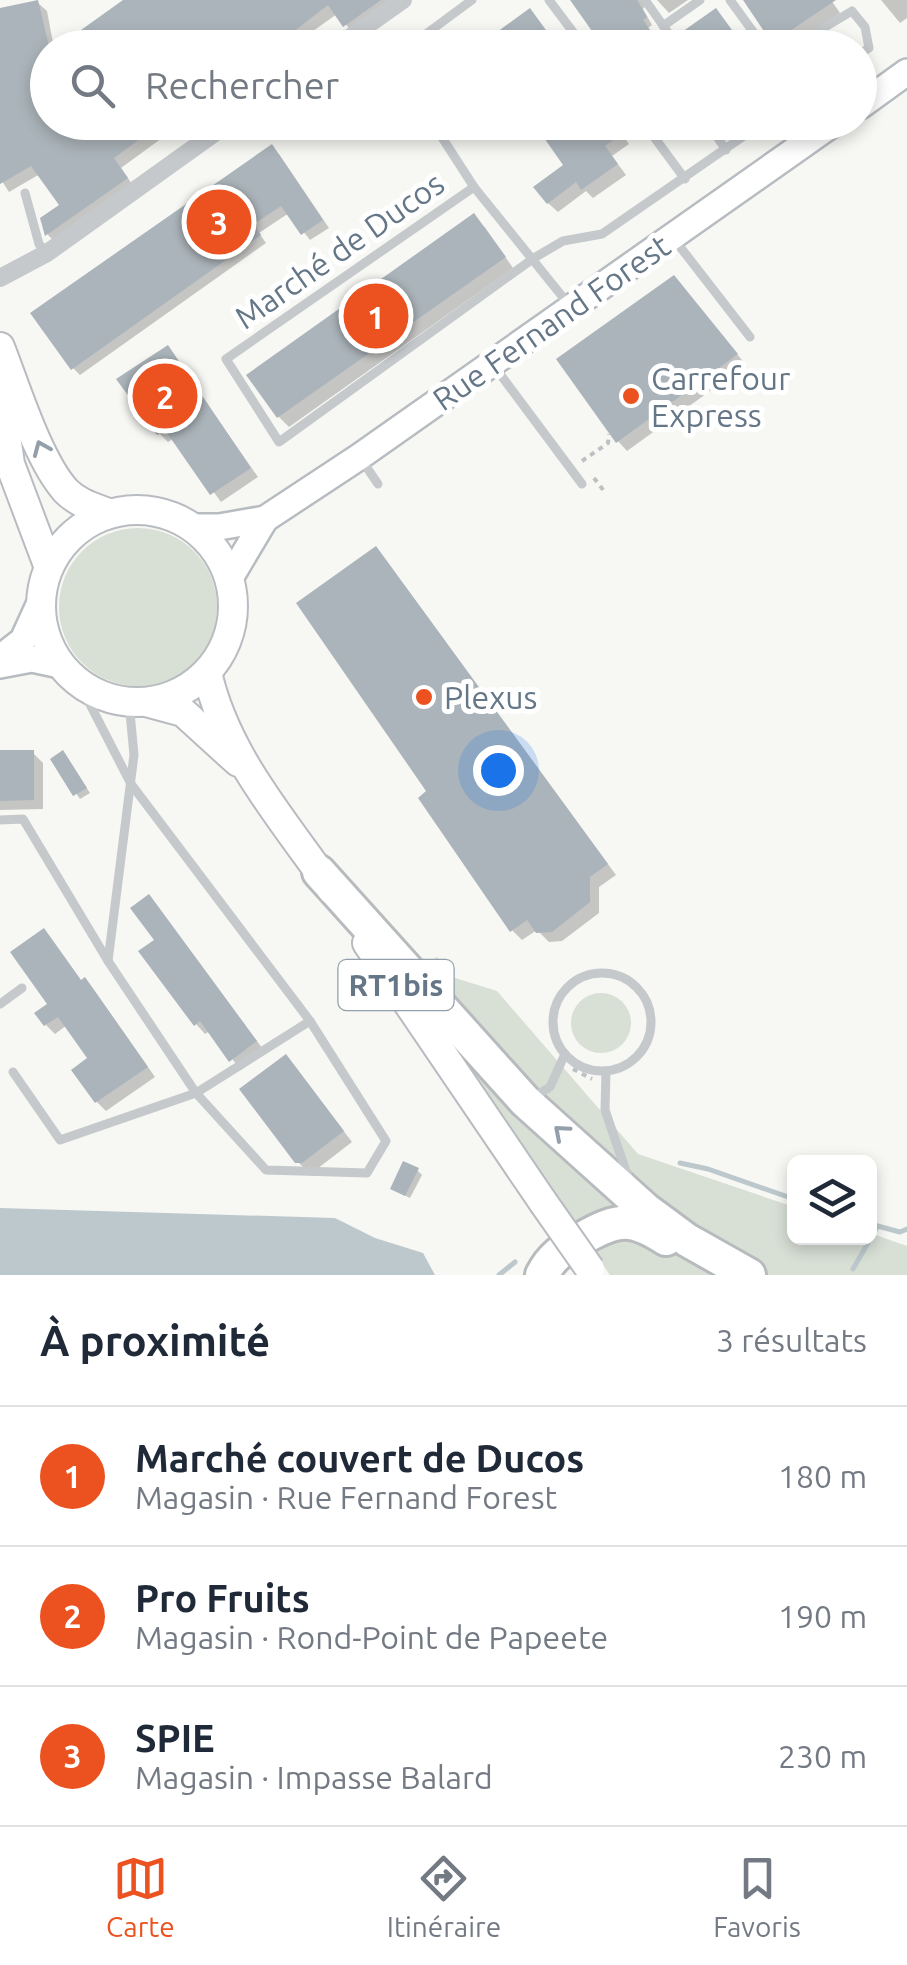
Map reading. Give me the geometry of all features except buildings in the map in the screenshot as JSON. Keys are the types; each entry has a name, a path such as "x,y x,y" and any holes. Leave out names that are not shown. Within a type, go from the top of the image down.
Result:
{"highway":[{"path":"319,872 526,1102 686,1240 749,1275"},
{"path":"542,1275 552,1256 608,1223 625,1222 645,1226 719,1272 736,1275"}],"main road":[{"path":"0,348 50,469 80,502 108,513"},
{"path":"0,393 10,464 48,565"},
{"path":"138,509 167,514 193,526 216,549 230,578 234,602 232,627 222,651 207,672 168,697 136,702 94,692 70,674 45,636 40,604 48,565 63,542 84,524 108,513 138,509"},
{"name":"RT1bis","path":"207,672 212,694 247,769 592,1272"},
{"name":"RT1bis","path":"136,702 183,712 247,769"}],"street":[{"path":"360,30 403,0"},
{"path":"877,94 907,72"},
{"path":"0,278 47,253 205,140"},
{"name":"Rue Fernand Forest","path":"193,526 218,528 265,518 359,457 809,140"},
{"name":"Rue Fernand Forest","path":"230,578 265,518"},
{"path":"0,661 23,640 40,604"},
{"path":"0,661 32,659 70,674"}],"lane":[{"path":"432,30 472,0"},
{"path":"549,0 572,30"},
{"path":"645,0 666,30"},
{"path":"663,26 700,0"},
{"path":"730,0 752,30"},
{"path":"816,30 853,5 866,30"},
{"path":"365,26 368,30"},
{"name":"Marché de Ducos","path":"444,140 474,186 571,308"},
{"path":"656,140 685,178"},
{"path":"719,140 726,150"},
{"name":"Marché de Ducos","path":"474,186 226,358 279,442 534,258 563,240 602,234 740,140"},
{"path":"25,193 40,244 47,253"},
{"path":"672,237 750,337"},
{"path":"492,364 582,484"},
{"path":"359,457 378,484"},
{"path":"0,820 23,818 108,962 196,1093 266,1170 367,1173 386,1141 310,1021 130,784 70,674"},
{"path":"108,962 136,702"},
{"path":"526,1102 550,1087 565,1060 553,1027 553,1012 565,989 585,976 616,975 640,991 651,1019 643,1049 620,1067 606,1070 565,1060"},
{"path":"0,1004 22,988"},
{"path":"13,1072 60,1140 196,1093 310,1021"},
{"path":"606,1070 606,1110 634,1196"}],"path":[{"path":"582,462 608,443 609,434"},
{"path":"565,1060 595,1080"}],"shaded area":[{"path":"138,528 168,534 194,551 211,577 217,607 211,637 194,663 168,680 138,686 108,680 82,663 65,637 59,607 65,577 82,551 108,534"},
{"path":"437,957 452,977 497,991 638,1154 787,1205 787,1245 877,1245 877,1235 907,1246 907,1275 610,1275 403,979"},
{"path":"601,993 622,1002 631,1023 622,1044 601,1053 580,1044 571,1023 580,1002"},
{"path":"0,1208 335,1218 375,1238 423,1253 435,1275 0,1275"}],"waterway":[{"path":"680,1163 787,1197"},
{"path":"877,1226 900,1232 907,1229"},
{"path":"853,1269 867,1245"},
{"path":"499,1275 515,1262"}],"place":[{"name":"SPIE","path":"219,222"},
{"name":"Marché couvert de Ducos","path":"376,316"},
{"name":"Pro Fruits","path":"165,396"},
{"name":"Carrefour Express","path":"631,396"},
{"name":"Plexus","path":"424,697"}]}
